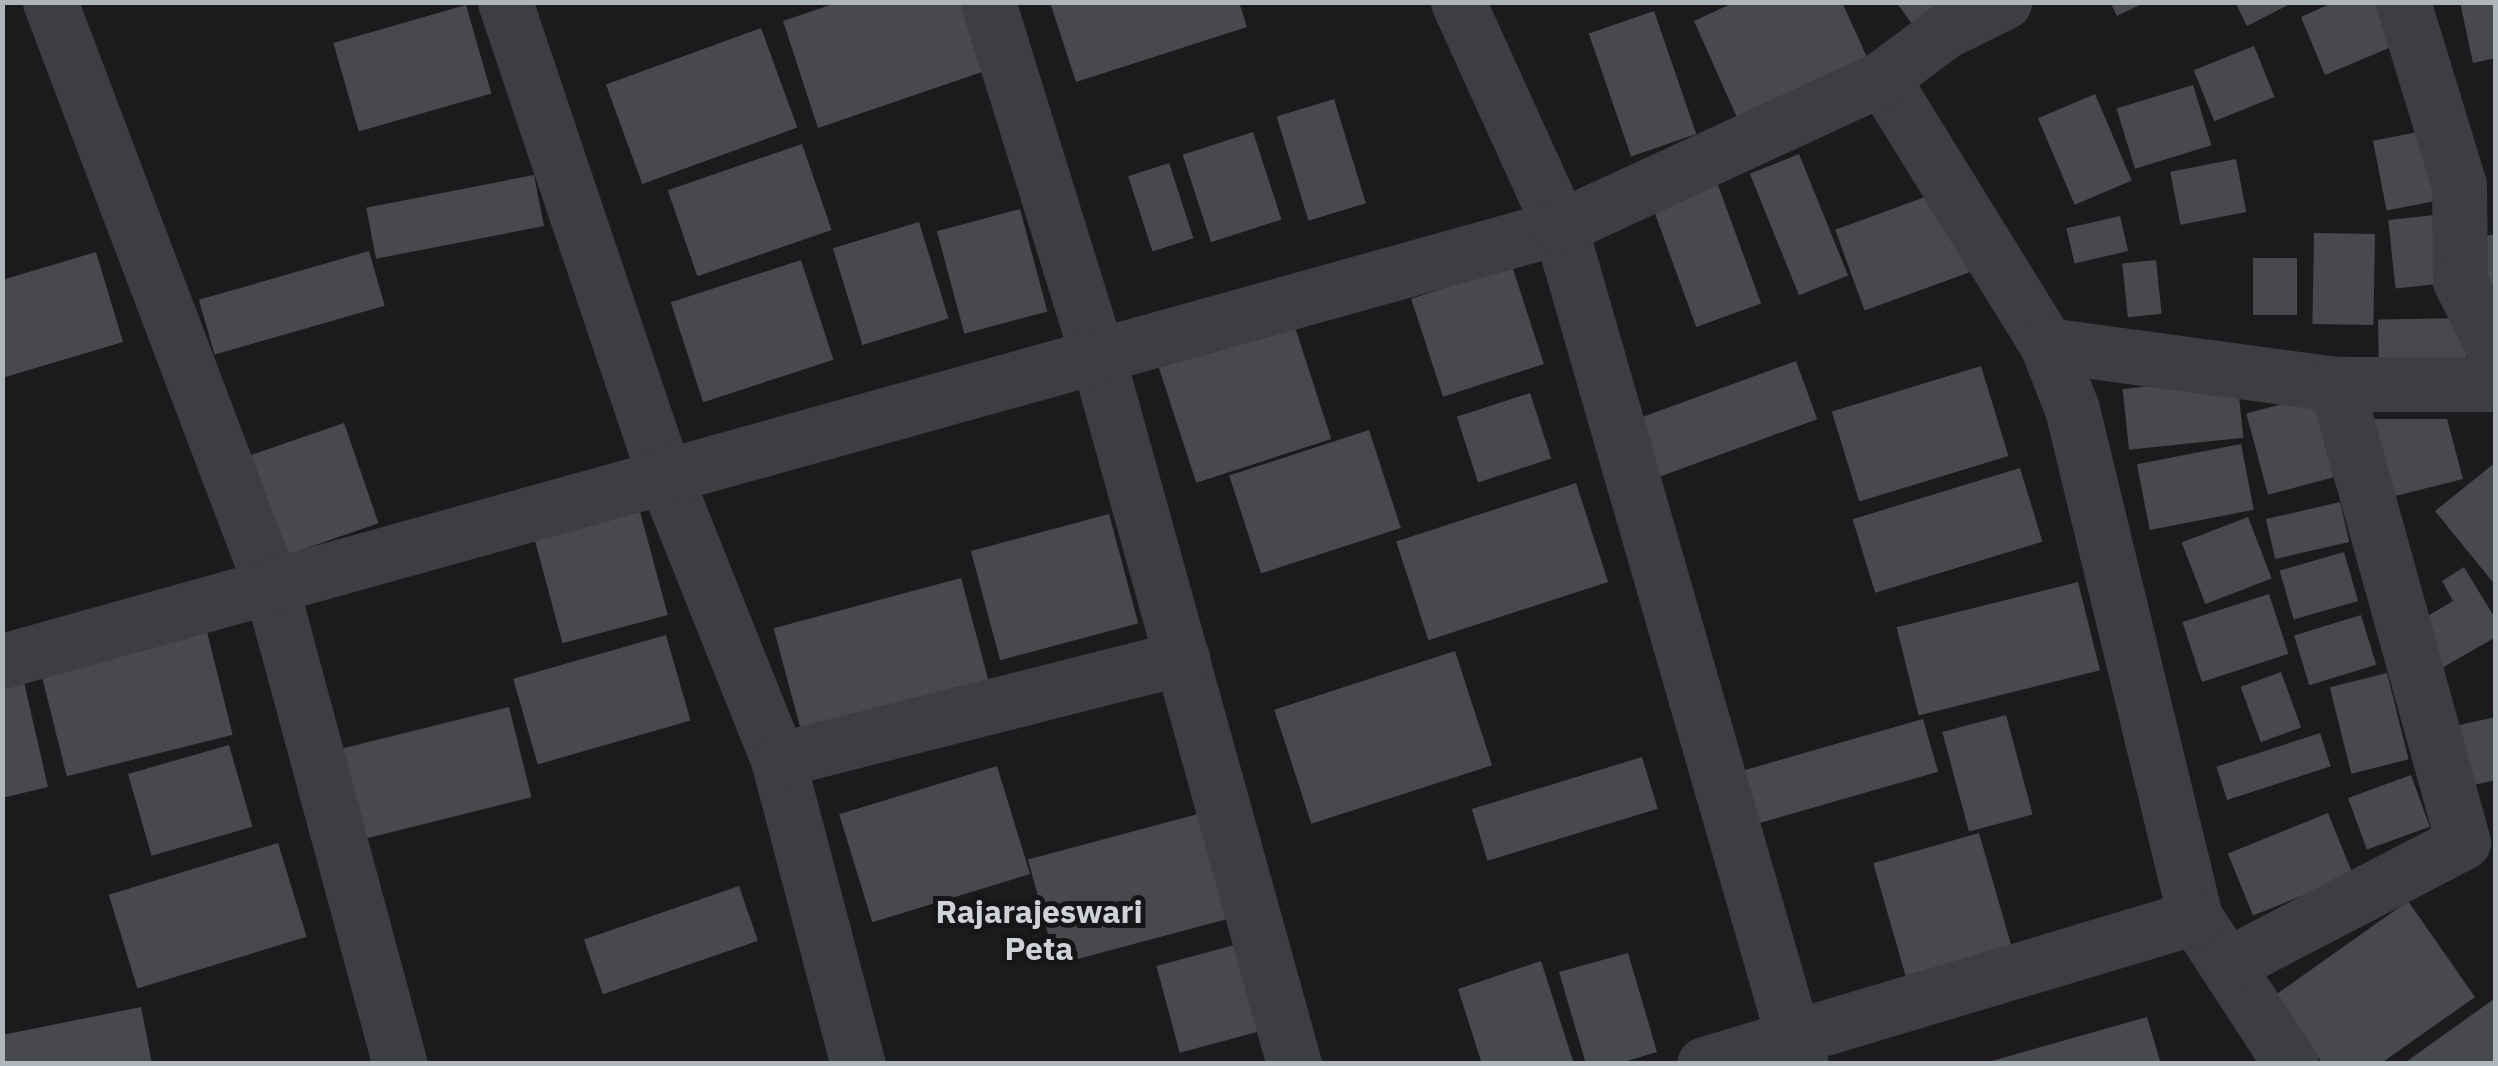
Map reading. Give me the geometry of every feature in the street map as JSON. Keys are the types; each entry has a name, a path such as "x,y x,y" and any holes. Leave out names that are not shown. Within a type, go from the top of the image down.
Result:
{"street":[{"path":"50,2 270,583 400,1064"},
{"path":"505,2 663,472 778,760 858,1064"},
{"path":"988,2 1098,358 1294,1064"},
{"path":"2,661 663,472 1098,358 1560,227 1882,78 1945,32 2004,2"},
{"path":"2403,2 2459,185 2460,281 2496,352"},
{"path":"1475,9 1560,227 1798,1050"},
{"path":"1882,78 2046,345 2072,409 2195,916 2291,1064"},
{"path":"2046,345 2336,384 2496,384"},
{"path":"2227,965 2479,834 2336,384"},
{"path":"778,760 1182,658"},
{"path":"1704,1064 1798,1050 2195,916"}],"building":[{"path":"839,2 961,2 985,71 818,128 783,21"},
{"path":"1050,2 1239,2 1247,27 1076,82"},
{"path":"1735,2 1842,2 1870,64 1739,122 1694,21"},
{"path":"1896,2 1950,2 1915,28"},
{"path":"2110,2 2146,2 2117,16"},
{"path":"2235,2 2294,2 2247,26"},
{"path":"2334,2 2378,2 2396,45 2325,75 2301,17"},
{"path":"2460,2 2496,2 2496,58 2473,63"},
{"path":"466,5 491,93 359,131 333,43"},
{"path":"1654,11 1696,134 1631,156 1589,33"},
{"path":"761,28 797,128 642,184 606,84"},
{"path":"2254,46 2275,97 2214,121 2194,70"},
{"path":"2193,85 2211,145 2135,169 2116,108"},
{"path":"2095,94 2132,181 2075,205 2038,118"},
{"path":"1334,99 1366,203 1308,221 1277,117"},
{"path":"2428,130 2442,200 2387,210 2373,141"},
{"path":"1253,132 1281,219 1211,242 1183,155"},
{"path":"802,144 832,230 697,276 668,190"},
{"path":"1799,154 1848,275 1799,295 1750,174"},
{"path":"2236,159 2246,212 2181,225 2170,172"},
{"path":"1169,163 1193,238 1153,251 1128,176"},
{"path":"534,175 544,226 376,259 366,208"},
{"path":"1718,185 1761,303 1696,327 1653,209"},
{"path":"1947,189 1976,270 1865,311 1835,230"},
{"path":"1020,209 1047,311 964,334 937,231"},
{"path":"2435,215 2442,284 2395,289 2388,220"},
{"path":"2120,216 2128,251 2075,263 2066,228"},
{"path":"919,222 949,319 862,345 833,248"},
{"path":"2314,233 2375,234 2373,325 2312,324"},
{"path":"2496,234 2496,306 2491,306 2480,237"},
{"path":"369,251 385,306 215,355 199,300"},
{"path":"96,252 123,342 2,378 2,280"},
{"path":"2253,258 2297,258 2297,315 2253,315"},
{"path":"801,260 833,360 703,402 671,302"},
{"path":"2156,260 2162,314 2128,317 2122,264"},
{"path":"1512,266 1544,364 1443,397 1411,299"},
{"path":"2466,318 2467,365 2379,367 2378,320"},
{"path":"1293,321 1331,439 1196,483 1158,365"},
{"path":"1796,361 1817,419 1657,477 1636,419"},
{"path":"1981,366 2008,456 1859,502 1832,412"},
{"path":"2237,377 2243,438 2129,450 2123,389"},
{"path":"1530,393 1551,459 1478,482 1457,417"},
{"path":"2312,396 2334,477 2268,495 2246,414"},
{"path":"2372,419 2447,419 2463,479 2379,500"},
{"path":"344,423 379,523 284,556 249,456"},
{"path":"1369,430 1401,528 1261,573 1229,475"},
{"path":"2241,444 2254,510 2150,530 2137,464"},
{"path":"2496,462 2496,586 2435,511"},
{"path":"2020,468 2043,542 1875,593 1853,519"},
{"path":"1576,483 1608,582 1428,640 1396,541"},
{"path":"2340,502 2349,542 2275,559 2266,519"},
{"path":"638,504 668,615 562,643 533,532"},
{"path":"1109,514 1138,623 1000,660 971,551"},
{"path":"2248,517 2272,579 2205,604 2182,542"},
{"path":"2344,552 2358,601 2294,619 2280,570"},
{"path":"2464,567 2496,620 2496,637 2440,669 2414,624 2453,601 2442,581"},
{"path":"961,578 988,679 801,730 774,628"},
{"path":"2078,582 2100,670 1919,716 1897,627"},
{"path":"2269,594 2288,654 2202,682 2182,622"},
{"path":"2361,615 2376,665 2309,685 2294,635"},
{"path":"207,632 233,735 67,776 41,673"},
{"path":"666,635 691,721 538,764 513,679"},
{"path":"1455,651 1492,765 1311,824 1274,710"},
{"path":"2281,672 2301,727 2261,742 2241,687"},
{"path":"2387,673 2409,759 2351,774 2330,687"},
{"path":"24,682 48,787 2,798 2,687"},
{"path":"509,707 531,797 357,841 334,751"},
{"path":"2006,715 2033,814 1969,832 1942,732"},
{"path":"2496,717 2496,780 2456,789 2445,728"},
{"path":"1923,719 1938,772 1752,825 1737,772"},
{"path":"2320,733 2331,766 2227,800 2216,767"},
{"path":"229,745 252,827 151,856 128,774"},
{"path":"1642,757 1658,809 1488,861 1472,809"},
{"path":"997,766 1030,874 872,922 839,814"},
{"path":"2411,775 2430,827 2367,850 2348,798"},
{"path":"2328,813 2353,875 2253,916 2228,853"},
{"path":"1198,814 1226,919 1056,965 1028,860"},
{"path":"1979,833 2011,945 1906,976 1873,863"},
{"path":"278,843 307,937 137,988 109,895"},
{"path":"739,886 758,941 603,994 584,939"},
{"path":"2408,901 2475,997 2380,1064 2323,1064 2274,996"},
{"path":"1253,940 1276,1027 1180,1053 1156,966"},
{"path":"1628,953 1657,1052 1617,1064 1586,1064 1559,972"},
{"path":"1541,961 1574,1064 1482,1064 1458,989"},
{"path":"2494,999 2496,1064 2403,1064"},
{"path":"141,1007 152,1064 2,1064 2,1035"},
{"path":"2147,1017 2161,1064 1988,1064 1988,1062"}],"district":[{"name":"Rajarajeswari Peta","path":"1039,930"}]}
